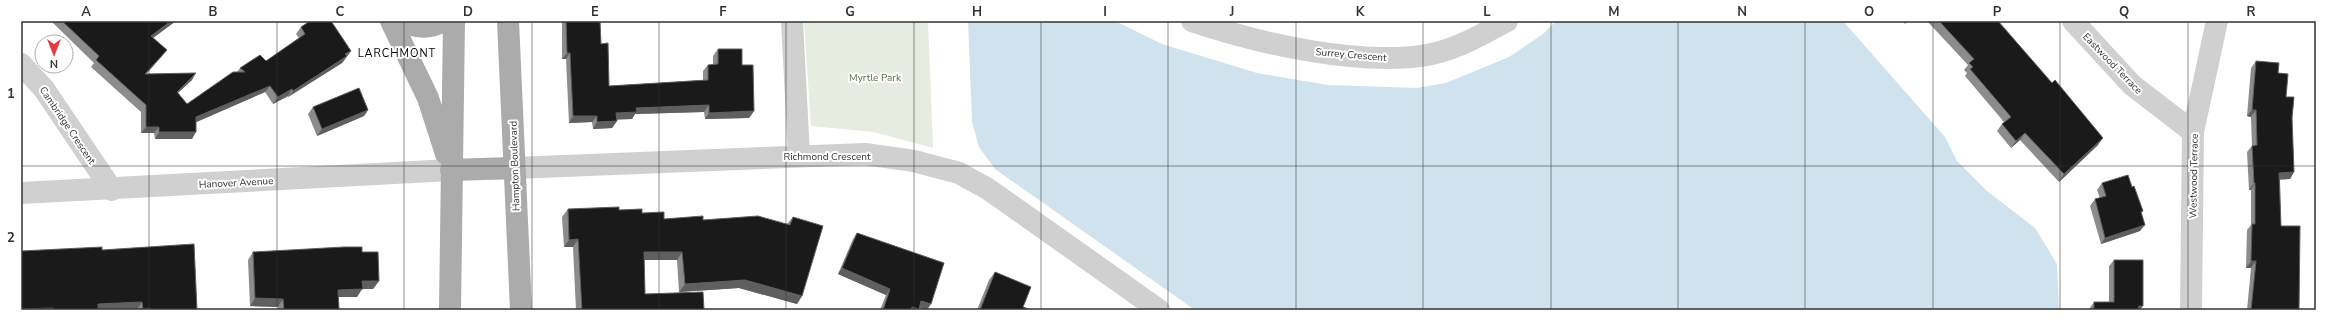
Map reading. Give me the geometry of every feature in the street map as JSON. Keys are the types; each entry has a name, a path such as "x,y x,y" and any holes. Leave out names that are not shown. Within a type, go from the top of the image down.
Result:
{"main road":[{"path":"391,21 428,98 451,170"},
{"path":"400,21 413,26 426,28 443,21"},
{"path":"450,310 454,21"},
{"name":"Hampton Boulevard","path":"508,21 520,310"},
{"name":"Richmond Crescent","path":"451,170 514,168"}],"street":[{"path":"792,21 799,156"},
{"name":"Surrey Crescent","path":"1192,21 1224,32 1287,47 1343,55 1394,57 1432,54 1469,42 1507,21"},
{"name":"Eastwood Terrace","path":"2073,21 2132,85 2193,132"},
{"name":"Westwood Terrace","path":"2191,310 2193,132 2217,21"},
{"name":"Cambridge Crescent","path":"21,64 44,89 112,190"},
{"name":"Richmond Crescent","path":"514,168 865,154 914,161 959,173 988,189 1159,310"},
{"name":"Hanover Avenue","path":"21,193 112,190 451,170"}],"green space":[{"name":"Myrtle Park","path":"804,21 928,21 933,148 874,132 811,126"}],"water":[{"path":"968,21 1115,21 1162,44 1257,73 1328,85 1417,88 1446,83 1509,57 1543,34 1556,21 1843,21 1945,137 1957,161 1987,191 2035,228 2057,264 2059,310 1195,310 995,169 979,147 972,122"}],"building":[{"path":"62,21 171,21 151,36 167,50 145,74 196,73 177,92 187,104 233,72 245,72 240,68 260,55 266,61 305,34 301,27 310,21 331,21 351,51 345,54 347,56 293,91 292,89 278,97 270,86 196,117 196,132 159,132 159,127 146,127 146,105 96,60 99,56"},
{"path":"566,21 600,21 601,44 608,43 609,86 708,80 708,65 718,64 718,49 742,49 742,65 753,65 754,111 709,113 709,105 636,108 637,112 616,113 617,121 597,122 597,116 573,116 570,53 567,53"},
{"path":"1939,21 1998,21 2052,83 2055,80 2103,138 2064,174 2025,133 2016,141 2002,124 2011,117 1970,69 1973,67 1969,63 1974,59"},
{"path":"2256,61 2279,63 2278,73 2288,74 2286,97 2294,97 2292,118 2294,172 2279,173 2281,226 2300,226 2299,310 2251,310 2256,261 2251,261 2252,224 2255,224 2255,183 2252,146 2257,145 2256,110 2252,110"},
{"path":"359,88 368,110 322,129 313,107"},
{"path":"2128,175 2132,187 2134,186 2143,211 2141,212 2145,225 2105,238 2095,199 2106,196 2102,183"},
{"path":"619,207 619,210 642,209 642,213 664,212 664,219 703,216 703,220 758,216 790,225 793,217 823,226 802,296 745,280 685,284 682,252 644,252 645,294 703,292 704,310 582,310 578,239 569,240 568,209"},
{"path":"857,233 944,263 931,304 921,301 919,309 912,307 911,310 883,310 890,289 842,268"},
{"path":"194,244 197,310 143,309 142,302 98,304 98,310 54,310 53,308 21,309 21,251 102,247 102,250"},
{"path":"362,247 362,252 378,252 379,281 362,281 363,289 338,290 339,310 284,310 283,299 255,298 253,252"},
{"path":"2114,260 2143,260 2143,306 2139,306 2138,310 2094,310 2094,302 2114,302"},
{"path":"995,272 1031,287 1023,307 1031,310 980,310"}],"district":[{"name":"LARCHMONT","path":"397,53"}]}
